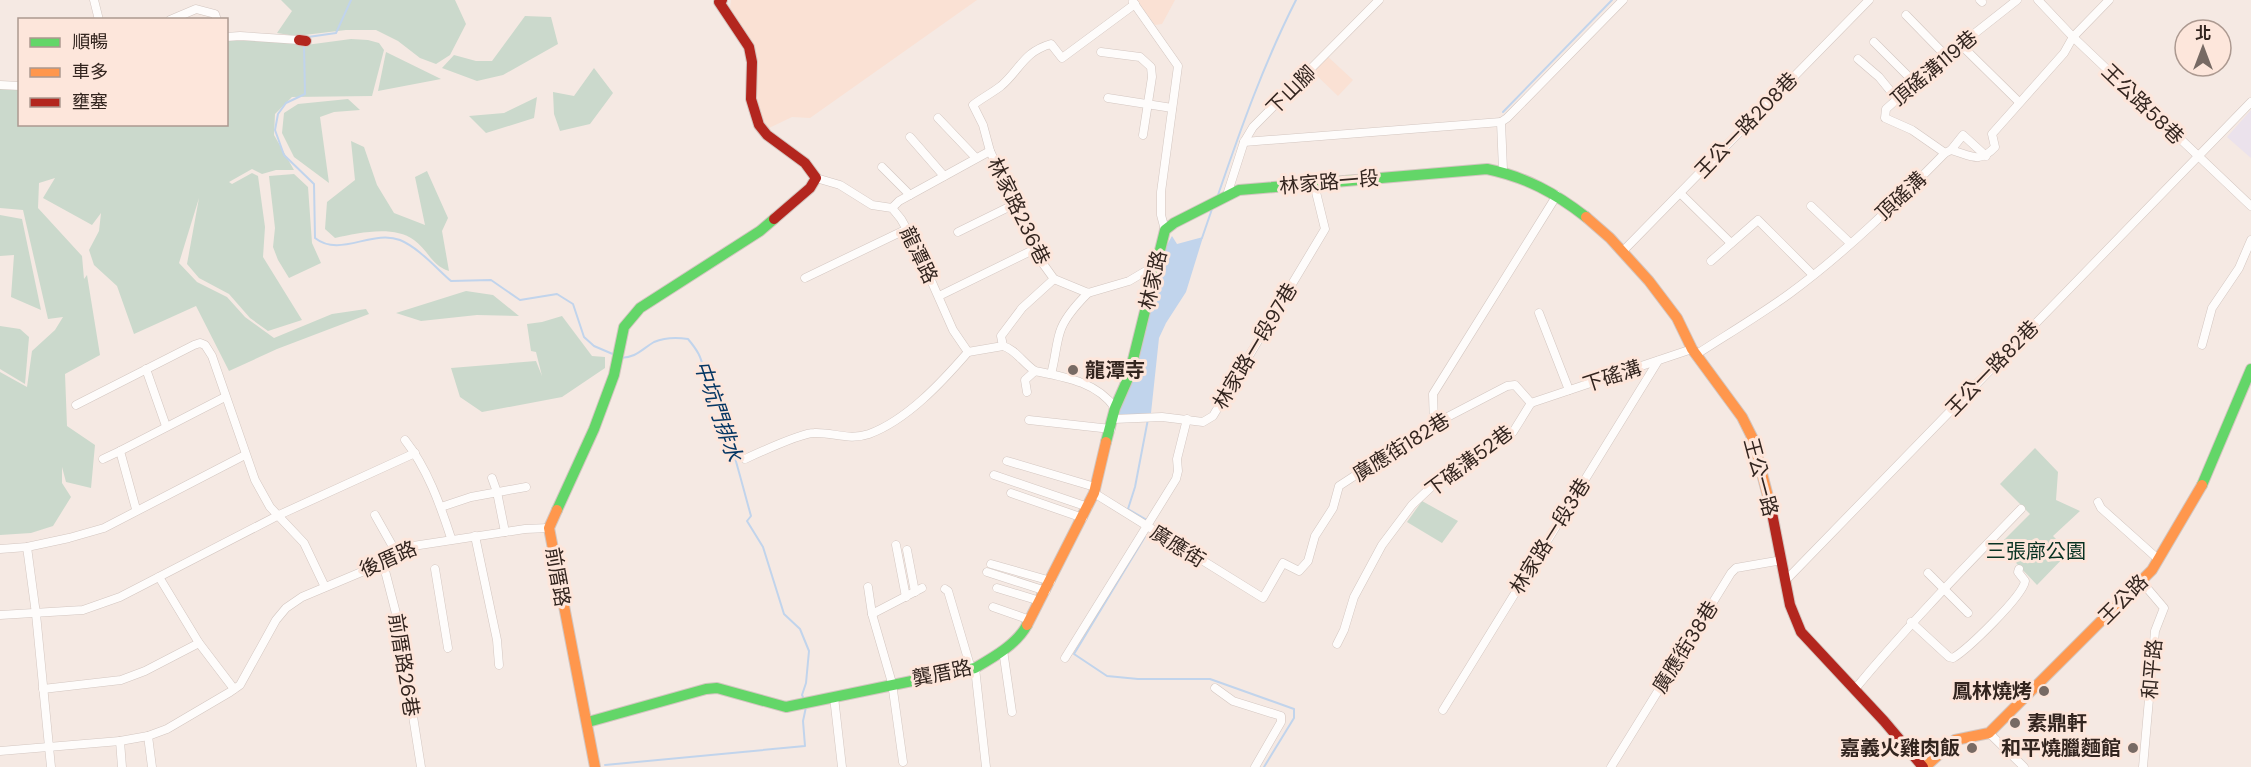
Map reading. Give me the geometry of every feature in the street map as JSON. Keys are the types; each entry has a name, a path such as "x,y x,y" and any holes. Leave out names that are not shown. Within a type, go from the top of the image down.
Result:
{"street":[{"path":"94,0 98,18"},
{"path":"205,0 209,11"},
{"name":"下山腳","path":"1227,195 1244,142 1253,127 1379,0"},
{"path":"1244,142 1501,122 1623,0"},
{"name":"王公一路208巷","path":"1623,251 1869,0"},
{"name":"頂磘溝119巷","path":"1948,152 1886,118 1886,109 1946,56 2017,0"},
{"name":"王公路58巷","path":"2038,0 2073,37 2251,206"},
{"path":"1986,156 1963,135 1948,152 1978,159 1986,156 1995,147 1992,134 2064,53 2073,37 2109,0"},
{"name":"龍潭路","path":"721,1 749,47 752,62 751,99 759,125 767,135 805,164 816,177 840,184 872,205 892,208 907,229 954,332 968,352"},
{"name":"林家路236巷","path":"1088,293 1053,279 1035,249 990,151 974,105 1002,85 1024,59 1052,44 1062,58 1133,2"},
{"name":"林家路","path":"1061,563 1094,490 1113,419 1129,376 1165,230 1161,215 1161,192 1178,66 1133,2"},
{"path":"175,18 196,9 209,11 217,18"},
{"path":"1906,15 1946,56"},
{"path":"228,37 302,40"},
{"path":"1874,42 1915,84"},
{"path":"1961,45 2019,102"},
{"path":"1101,52 1140,57 1151,68 1152,77 1143,135"},
{"path":"1858,59 1879,77 1897,99"},
{"path":"0,85 18,86"},
{"path":"1108,98 1172,108"},
{"name":"王公一路82巷","path":"1786,580 2251,102"},
{"path":"938,118 976,158"},
{"path":"1501,122 1503,170"},
{"path":"910,137 944,176"},
{"path":"892,208 898,201 990,151"},
{"name":"頂磘溝","path":"1695,352 1788,295 1911,189 1948,152"},
{"path":"882,167 910,195"},
{"name":"林家路一段","path":"1165,230 1239,190 1487,169 1503,170"},
{"name":"王公一路","path":"1503,170 1557,195 1623,251 1664,299 1695,352 1752,435 1782,560 1791,611 1800,633 1855,689 1924,767"},
{"name":"前厝路","path":"595,767 549,528 594,429 618,361 624,327 640,308 760,231 810,188 816,177"},
{"name":"林家路一段97巷","path":"1029,420 1148,417 1203,422 1213,416 1325,229 1314,183"},
{"path":"1680,193 1731,243"},
{"path":"1434,424 1433,394 1557,195"},
{"path":"958,232 1015,204"},
{"path":"1811,206 1850,243"},
{"path":"1712,261 1758,220 1813,275"},
{"path":"805,278 907,229"},
{"path":"2202,345 2212,308 2239,268 2251,240"},
{"path":"939,296 1035,249"},
{"path":"1051,374 1057,354 1060,330 1077,303 1088,293 1129,281 1156,265"},
{"path":"1003,346 1001,336 1011,321 1053,279"},
{"path":"1539,313 1569,390"},
{"path":"76,405 194,345 200,343 205,345 212,356 255,480 270,507 304,543 325,587"},
{"path":"745,459 813,432 851,438 889,425 946,378 968,352 1003,346 1035,370 1090,386 1107,397 1113,419"},
{"name":"下磘溝","path":"1531,403 1658,361 1695,352"},
{"name":"林家路一段3巷","path":"1443,710 1658,361"},
{"path":"146,369 166,426"},
{"name":"王公路","path":"1989,733 2141,581 2158,560 2208,474 2251,369"},
{"path":"1027,392 1025,380 1035,370"},
{"name":"廣應街182巷","path":"1263,598 1284,563 1299,571 1308,561 1315,536 1333,508 1339,486 1434,424 1507,386 1515,385 1531,403"},
{"path":"103,459 225,397"},
{"name":"下磘溝52巷","path":"1336,644 1344,630 1354,597 1382,545 1412,505 1446,473 1513,432 1531,403"},
{"path":"1065,658 1149,528 1150,518 1176,479 1177,459 1187,419"},
{"path":"405,440 416,453 441,507 451,538"},
{"path":"120,451 136,509"},
{"path":"0,615 83,610 99,605 159,577 279,514 416,453"},
{"path":"0,549 27,547 104,528 136,509 245,454"},
{"name":"廣應街","path":"1007,461 1094,490 1149,528 1263,598"},
{"path":"994,475 1086,512"},
{"path":"492,478 505,532"},
{"path":"441,507 471,496 526,487"},
{"path":"1011,493 1086,512"},
{"path":"2098,502 2101,508 2158,560"},
{"path":"1855,689 1911,622 2021,509"},
{"path":"375,515 397,554"},
{"name":"後厝路","path":"234,689 240,685 276,620 286,608 302,597 384,563 413,546 451,538 549,528"},
{"path":"475,536 497,640 499,665"},
{"path":"896,545 906,597"},
{"path":"27,547 51,767"},
{"path":"872,614 919,590 907,550"},
{"name":"廣應街38巷","path":"1611,767 1731,573 1736,568 1782,560"},
{"name":"前厝路26巷","path":"384,563 399,621 421,767"},
{"name":"龔厝路","path":"588,722 706,689 717,688 779,706 804,703 973,668 1003,650 1023,632 1061,563"},
{"path":"991,564 1046,591"},
{"path":"435,569 448,648"},
{"path":"1911,622 1953,658 2005,610 2024,588 2025,581 2018,572 2019,569"},
{"path":"987,572 1046,591"},
{"path":"1928,573 1968,613"},
{"path":"0,751 120,741 148,736 184,720 234,689 199,643 159,577"},
{"name":"和平路","path":"2141,581 2164,608 2155,631 2143,767"},
{"path":"868,587 872,614 892,683 903,762"},
{"path":"997,588 1046,591"},
{"path":"945,589 948,591 973,668 986,767"},
{"path":"993,607 1030,620"},
{"path":"43,689 122,680 145,671 199,643"},
{"path":"1003,650 1012,712"},
{"path":"1215,688 1233,701 1281,716 1281,722 1255,767"},
{"path":"834,697 842,767"},
{"path":"1924,767 1955,740 1989,733 2024,767"},
{"path":"148,736 152,767"},
{"path":"120,741 122,767"}],"shaded area":[{"path":"731,0 977,0 810,118 792,117 767,129 759,116 752,47 730,8"},
{"path":"1136,0 1175,0 1162,24 1155,25"},
{"path":"1326,55 1353,80 1338,96 1311,70"},
{"path":"2251,110 2251,158 2227,137"}],"green space":[{"path":"281,0 455,0 466,24 450,55 436,64 420,58 398,41 376,30 346,30 296,36 277,33 292,11"},
{"path":"525,16 551,17 558,44 503,75 477,81 442,68 454,55 476,61 492,61"},
{"path":"228,37 306,45 351,39 368,40 379,43 384,50 372,96 292,97 275,114 274,135 294,170 276,170 262,174 252,169 229,182 232,184 252,173 258,176 265,227 263,257 302,320 268,331 250,318 229,294 199,278 187,264 199,198 179,263 197,282 227,297 245,317 274,338 332,314 366,309 369,314 277,349 229,371 196,306 134,334 117,286 94,265 89,250 99,231 101,213 92,225 43,198 55,178 39,183 38,208 82,256 84,279 87,275 100,355 65,374 67,426 95,445 91,488 66,482 62,467 62,483 71,497 53,526 31,533 0,535 0,372 27,387 32,351 55,330 63,317 48,319 23,210 0,208 0,89 18,89 18,126 228,126"},
{"path":"386,52 441,79 378,91"},
{"path":"594,68 613,93 590,124 560,131 554,114 553,92 574,96"},
{"path":"537,97 534,118 486,133 469,116 504,113"},
{"path":"348,99 360,110 334,112 320,117 329,183 294,157 282,133 284,113 298,104"},
{"path":"351,141 364,147 377,185 394,213 425,225 415,177 427,171 448,218 442,231 449,271 434,262 419,244 406,235 386,231 335,238 325,229 327,202 355,180"},
{"path":"294,174 308,187 312,243 321,263 289,278 273,247 275,228 269,176"},
{"path":"0,215 22,219 41,310 11,297 14,255 0,256"},
{"path":"466,291 493,295 519,316 477,315 421,321 396,313"},
{"path":"562,316 592,356 605,357 605,368 562,397 482,412 460,397 451,368 536,361 542,376 536,352 531,351 527,324"},
{"path":"0,326 20,329 29,337 25,384 0,369"},
{"name":"三張廍公園","path":"2035,448 2058,472 2056,500 2080,511 2053,536 2069,552 2037,585 1999,545 2030,514 2000,484"},
{"path":"1422,501 1458,521 1442,543 1407,522"}],"water":[{"path":"1172,236 1177,244 1203,237 1186,292 1159,338 1151,413 1143,416 1118,417 1143,340 1164,250"}],"waterway":[{"name":"中坑門排水","path":"308,37 336,33 351,0"},
{"path":"1218,195 1263,72 1296,0"},
{"path":"1503,112 1612,0"},
{"name":"中坑門排水","path":"304,45 305,94 286,103 278,114 275,130 284,155 314,184 315,238 335,245 378,238 400,240 421,253 451,281 491,280 520,300 557,294 573,304 584,337 594,346 615,355"},
{"path":"1202,238 1212,209"},
{"name":"中坑門排水","path":"620,358 635,355 654,342 671,338 688,339 699,354 732,449 751,516 747,521 763,547 784,614 800,629 809,651 806,683 802,695 804,699"},
{"path":"1147,520 1128,509 1135,487 1148,419"},
{"path":"1146,535 1074,654 1107,676 1138,679 1210,679 1294,709 1294,718 1264,767"},
{"name":"中坑門排水","path":"605,765 805,746 803,721 806,707"}],"traffic: fast":[{"path":"1106,442 1115,408 1129,376 1165,230 1174,223 1239,190 1487,169 1515,176 1540,187 1586,217"},
{"path":"557,510 594,429 614,375 624,327 640,308 760,231 774,219"},
{"path":"2202,485 2251,369"},
{"path":"588,722 706,689 717,688 786,707 975,668 1011,644 1027,625"}],"traffic: slow":[{"path":"1586,217 1610,238 1649,281 1677,318 1692,349 1742,417 1753,439 1771,508"},
{"path":"1027,625 1094,493 1106,442"},
{"path":"1925,767 1955,740 1989,733 2152,570 2202,485"},
{"path":"557,510 549,528 595,767"}],"traffic: jam":[{"path":"722,0 719,2 749,47 752,62 751,99 759,125 767,135 805,163 816,178 810,188 774,219"},
{"path":"299,40 306,41"},
{"path":"1771,508 1790,605 1801,632 1884,721 1923,767"}],"place":[{"name":"龍潭寺","path":"1073,370"},
{"name":"鳳林燒烤","path":"2044,691"},
{"name":"素鼎軒","path":"2015,723"},
{"name":"嘉義火雞肉飯","path":"1972,748"},
{"name":"和平燒臘麵館","path":"2133,748"}]}
